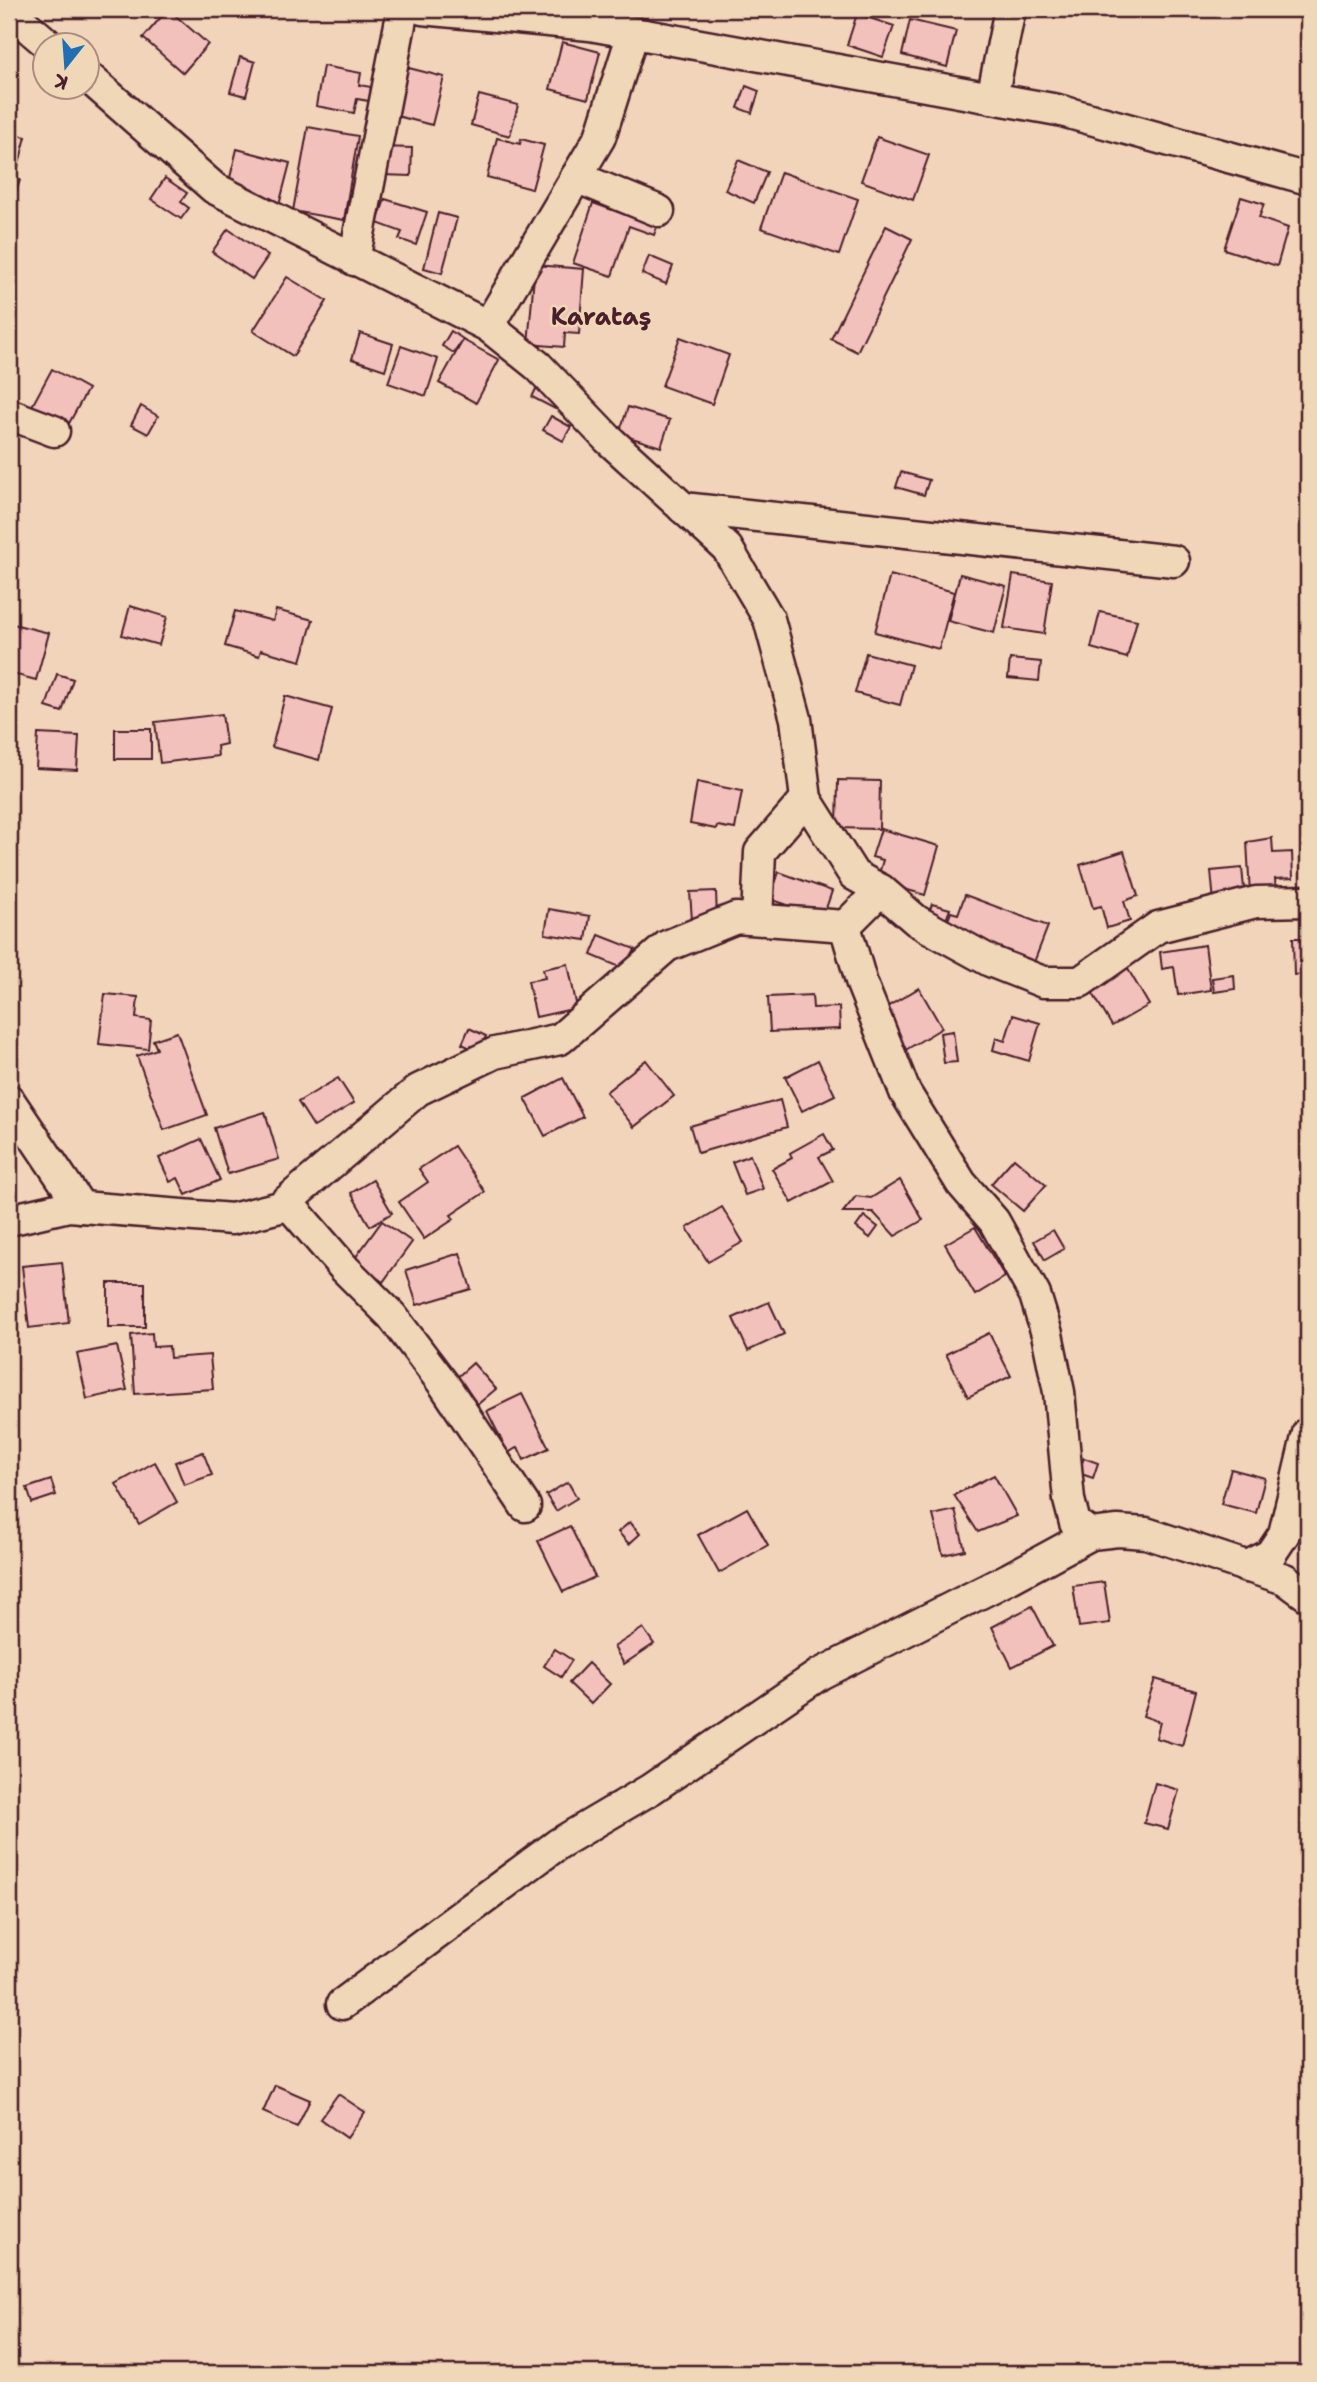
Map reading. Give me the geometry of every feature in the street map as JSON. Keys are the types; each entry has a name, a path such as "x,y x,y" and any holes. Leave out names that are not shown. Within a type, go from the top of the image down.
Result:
{"street":[{"path":"354,260 403,9"},
{"path":"422,9 583,17 632,33 1058,110 1308,178"},
{"path":"992,98 1010,9"},
{"path":"9,11 34,32"},
{"path":"488,326 600,137 632,33"},
{"path":"102,89 214,188 488,326 538,366 608,439 727,548 769,619 796,719 806,799 854,875 881,890 917,921 990,961 1043,982 1080,982 1158,928 1256,902 1308,901"},
{"path":"576,177 659,211"},
{"path":"9,414 54,430"},
{"path":"683,508 1174,561"},
{"path":"757,919 760,852 806,799"},
{"path":"9,1220 69,1206 232,1219 280,1207 418,1090 495,1053 560,1039 667,946 736,918 845,926 881,890"},
{"path":"845,926 862,984 905,1091 961,1183 994,1222 1035,1295 1059,1392 1069,1500 1075,1524 1091,1534"},
{"path":"9,1100 81,1207"},
{"path":"287,1202 345,1269 392,1316 445,1386 525,1506"},
{"path":"1246,1567 1270,1555 1284,1534 1308,1433"},
{"path":"342,2004 558,1844 651,1789 820,1674 1091,1534 1118,1531 1146,1533 1285,1579 1308,1596"}],"building":[{"path":"168,9 208,44 183,73 143,38"},
{"path":"619,9 643,9 640,21 618,15"},
{"path":"857,14 894,26 883,57 847,45"},
{"path":"910,20 956,31 947,67 902,55"},
{"path":"562,42 600,52 588,99 550,89"},
{"path":"240,57 255,62 246,96 230,92"},
{"path":"397,65 444,77 432,125 385,113"},
{"path":"323,66 361,73 359,85 371,87 369,101 357,99 354,113 316,106"},
{"path":"746,86 759,91 752,113 738,108"},
{"path":"479,95 518,105 510,136 471,125"},
{"path":"308,127 358,136 344,220 293,211"},
{"path":"9,133 26,137 17,171 9,169"},
{"path":"877,137 929,155 913,200 861,181"},
{"path":"497,138 520,144 521,139 544,145 532,189 487,177"},
{"path":"383,147 412,148 411,176 381,175"},
{"path":"237,149 290,163 277,213 227,190"},
{"path":"738,160 767,172 754,203 725,190"},
{"path":"781,172 858,199 839,255 761,228"},
{"path":"9,176 20,180 15,195 9,193"},
{"path":"165,178 187,193 181,202 189,208 181,219 151,199"},
{"path":"1241,197 1264,204 1259,218 1288,228 1277,266 1224,249"},
{"path":"385,199 427,212 416,245 399,239 402,232 377,223"},
{"path":"593,203 657,226 654,235 629,226 612,276 573,263"},
{"path":"438,213 457,218 442,273 424,268"},
{"path":"886,226 912,239 857,352 831,339"},
{"path":"228,229 268,256 252,279 212,252"},
{"path":"649,256 673,266 666,284 642,274"},
{"path":"1308,256 1308,276 1300,271"},
{"path":"535,265 584,269 579,334 565,333 564,347 528,344"},
{"path":"287,277 327,301 293,356 253,331"},
{"path":"451,331 463,339 454,353 442,346"},
{"path":"360,333 393,344 385,370 352,359"},
{"path":"680,337 729,355 712,404 662,386"},
{"path":"463,340 499,360 476,403 439,383"},
{"path":"401,346 438,359 426,396 388,383"},
{"path":"52,369 88,389 68,425 27,415"},
{"path":"539,383 562,396 555,409 532,397"},
{"path":"141,406 158,416 148,434 131,425"},
{"path":"628,407 670,420 661,447 619,434"},
{"path":"551,416 571,427 563,441 543,430"},
{"path":"901,472 929,480 924,495 896,487"},
{"path":"960,574 1006,586 994,633 948,621"},
{"path":"890,575 954,592 939,649 875,632"},
{"path":"1013,575 1052,581 1044,634 1004,628"},
{"path":"130,606 167,617 159,645 122,635"},
{"path":"276,610 313,620 301,661 261,650 259,656 225,646 235,611 273,621"},
{"path":"1100,612 1137,620 1127,658 1091,648"},
{"path":"9,623 49,633 36,680 9,673"},
{"path":"866,653 911,665 900,705 855,693"},
{"path":"1010,659 1041,662 1039,681 1008,678"},
{"path":"57,674 73,679 62,712 46,707"},
{"path":"285,696 332,709 319,760 272,747"},
{"path":"222,714 226,744 217,746 218,756 160,763 155,722"},
{"path":"115,729 151,729 151,759 115,759"},
{"path":"38,734 79,736 77,770 36,768"},
{"path":"838,780 880,781 879,829 837,828"},
{"path":"697,782 742,791 735,829 690,824"},
{"path":"881,829 939,846 925,895 877,881 883,860 872,857"},
{"path":"1272,838 1273,853 1292,852 1293,878 1275,879 1276,892 1250,894 1247,842"},
{"path":"1124,851 1138,896 1124,901 1130,921 1107,928 1101,906 1093,908 1080,865"},
{"path":"1242,868 1245,899 1214,902 1211,871"},
{"path":"779,872 832,891 823,917 770,899"},
{"path":"716,891 717,919 692,920 690,892"},
{"path":"965,895 1048,926 1031,970 944,931 951,912 958,914"},
{"path":"932,904 950,909 944,925 927,919"},
{"path":"549,909 590,916 586,940 545,934"},
{"path":"599,935 635,949 627,970 591,955"},
{"path":"1293,938 1308,938 1308,974 1294,975"},
{"path":"1205,945 1211,990 1178,995 1174,967 1162,969 1160,952"},
{"path":"1122,959 1149,1005 1112,1026 1085,980"},
{"path":"568,964 577,1008 536,1017 528,981 545,978 543,969"},
{"path":"1234,975 1235,989 1214,992 1212,978"},
{"path":"919,988 942,1028 899,1054 875,1014"},
{"path":"105,994 138,997 136,1018 151,1020 148,1049 99,1044"},
{"path":"812,995 813,1008 839,1007 840,1029 770,1032 768,997"},
{"path":"1013,1015 1040,1023 1029,1061 993,1050 996,1038 1005,1041"},
{"path":"469,1028 486,1036 479,1052 462,1044"},
{"path":"953,1031 957,1062 944,1063 940,1033"},
{"path":"177,1032 207,1115 164,1130 137,1056 157,1049 153,1040"},
{"path":"646,1060 674,1096 634,1127 606,1092"},
{"path":"818,1060 835,1095 802,1111 785,1077"},
{"path":"338,1078 354,1103 314,1127 298,1102"},
{"path":"563,1078 583,1117 545,1136 525,1098"},
{"path":"780,1100 787,1127 698,1153 690,1126"},
{"path":"265,1112 279,1159 228,1174 214,1128"},
{"path":"824,1134 833,1150 819,1157 833,1181 792,1203 772,1169 792,1158 790,1153"},
{"path":"201,1139 220,1180 186,1195 178,1178 170,1182 159,1158"},
{"path":"454,1146 485,1192 451,1215 454,1219 424,1239 399,1202 428,1182 419,1169"},
{"path":"750,1155 763,1189 745,1195 732,1162"},
{"path":"1014,1158 1046,1185 1023,1211 991,1184"},
{"path":"9,1160 17,1201 9,1203"},
{"path":"373,1180 392,1213 370,1226 351,1193"},
{"path":"900,1180 923,1220 895,1236 873,1212 843,1212 856,1196 871,1198"},
{"path":"722,1207 743,1242 708,1262 687,1228"},
{"path":"864,1216 878,1227 870,1238 856,1227"},
{"path":"382,1221 412,1242 383,1282 353,1261"},
{"path":"975,1227 1005,1277 975,1295 945,1244"},
{"path":"1053,1230 1064,1249 1045,1260 1034,1241"},
{"path":"460,1253 471,1289 417,1305 406,1270"},
{"path":"62,1262 69,1323 29,1328 22,1266"},
{"path":"108,1283 145,1283 145,1327 108,1327"},
{"path":"769,1302 784,1334 748,1351 733,1318"},
{"path":"152,1333 153,1347 169,1346 170,1358 210,1355 213,1389 135,1394 131,1335"},
{"path":"989,1333 1011,1376 968,1397 946,1354"},
{"path":"117,1346 127,1390 87,1399 77,1354"},
{"path":"473,1363 496,1389 478,1404 455,1379"},
{"path":"522,1394 549,1448 524,1460 518,1447 508,1453 487,1411"},
{"path":"203,1452 212,1475 184,1485 175,1462"},
{"path":"1084,1458 1098,1463 1093,1478 1078,1473"},
{"path":"155,1462 177,1502 139,1524 116,1484"},
{"path":"1231,1469 1265,1478 1256,1513 1221,1504"},
{"path":"994,1475 1017,1516 978,1532 954,1495"},
{"path":"1308,1478 1308,1541 1290,1534"},
{"path":"51,1480 56,1495 32,1503 27,1488"},
{"path":"568,1482 577,1498 556,1511 546,1495"},
{"path":"747,1508 768,1545 719,1573 698,1535"},
{"path":"955,1510 965,1550 943,1555 933,1515"},
{"path":"630,1522 640,1534 629,1544 618,1532"},
{"path":"570,1526 595,1577 563,1592 538,1541"},
{"path":"1104,1582 1110,1623 1079,1627 1073,1586"},
{"path":"1032,1606 1053,1646 1012,1667 992,1627"},
{"path":"643,1628 654,1644 624,1664 614,1647"},
{"path":"555,1649 572,1660 561,1677 544,1666"},
{"path":"588,1663 610,1684 591,1704 569,1683"},
{"path":"1155,1679 1196,1691 1182,1746 1156,1738 1160,1722 1143,1716"},
{"path":"1155,1783 1179,1790 1168,1829 1144,1823"},
{"path":"275,2085 310,2100 297,2127 263,2112"},
{"path":"338,2094 365,2112 347,2138 320,2119"}],"district":[{"name":"Karataş","path":"601,317"}]}
